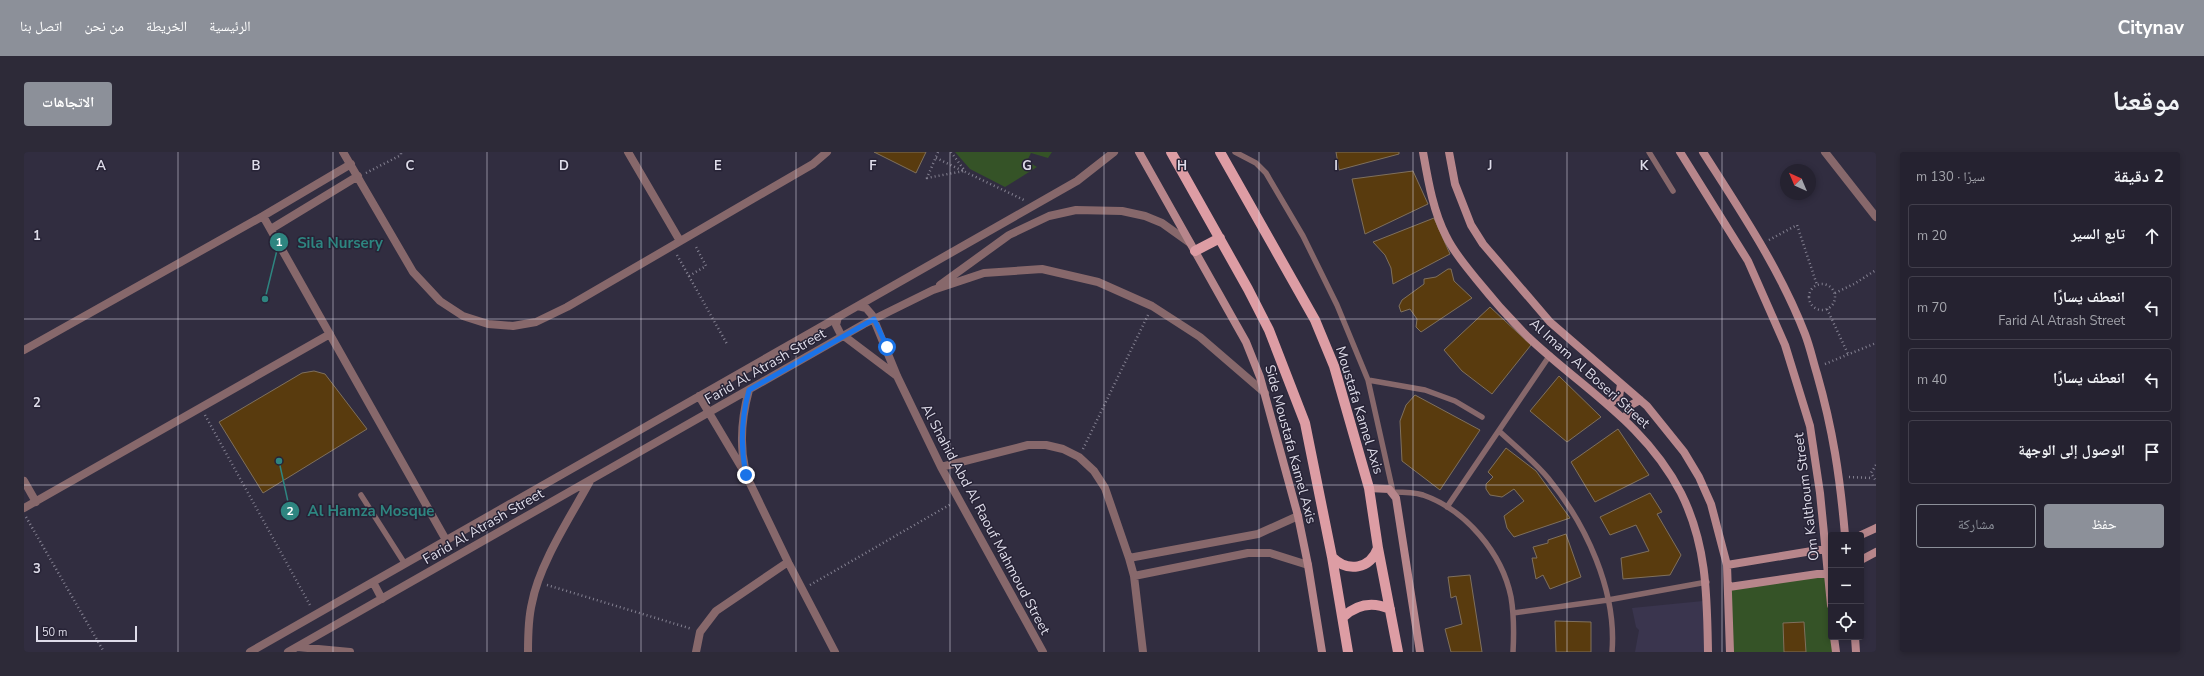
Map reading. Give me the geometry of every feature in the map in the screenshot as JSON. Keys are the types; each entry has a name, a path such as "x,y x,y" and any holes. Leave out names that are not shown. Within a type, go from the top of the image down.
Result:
{"main road":[{"path":"1171,152 1220,238 1269,330 1305,423 1332,557 1348,652"},
{"name":"Moustafa Kamel Axis","path":"1220,152 1315,320 1334,366 1369,488 1378,548 1398,652"},
{"path":"1193,247 1220,238"},
{"path":"1332,557 1346,567 1362,566 1369,562 1378,548"},
{"path":"1343,617 1357,607 1365,604 1374,604 1390,609"}],"street":[{"path":"343,152 413,272 440,301 463,316 488,324 513,326 536,322 567,307 812,164 827,152"},
{"path":"628,152 680,242"},
{"name":"Farid Al Atrash Street","path":"250,652 1077,181 1114,152"},
{"name":"Side Moustafa Kamel Axis","path":"1139,152 1246,342 1265,393 1298,516 1308,565 1322,652"},
{"name":"Al Imam Al Boseri Street","path":"1423,152 1430,191 1445,235 1456,253 1502,310 1550,355 1625,419 1650,445 1667,468 1681,494 1701,548 1707,582 1708,652"},
{"name":"Al Imam Al Boseri Street","path":"1449,152 1455,184 1471,225 1483,244 1550,322 1640,400 1666,428 1699,477 1711,504 1727,565 1729,588 1730,652"},
{"name":"Om Kalthoum Street","path":"1680,152 1748,262 1785,345 1810,426 1828,549"},
{"path":"1703,152 1761,244 1805,334 1831,422 1840,476 1846,532"},
{"path":"1825,152 1875,213"},
{"path":"24,350 263,216 351,164"},
{"path":"271,229 358,176"},
{"path":"933,290 1009,235 1049,216 1076,210 1122,211 1145,216 1162,222 1193,247"},
{"path":"263,216 446,540"},
{"name":"Farid Al Atrash Street","path":"288,652 874,319 933,290 984,273 1042,269 1098,282 1152,306 1206,342 1265,393"},
{"name":"Al Shahid Abd Al Raouf Mahmoud Street","path":"858,306 870,311 897,376 941,467 1043,652"},
{"path":"838,317 836,325 843,336"},
{"path":"24,508 330,334"},
{"name":"Al Shahid Abd Al Raouf Mahmoud Street","path":"843,336 897,376"},
{"path":"1609,404 1619,396 1622,384"},
{"path":"746,475 742,441 745,406 749,390"},
{"path":"700,396 746,475 788,562 835,652"},
{"path":"1625,419 1631,405 1640,400"},
{"path":"941,467 1028,445 1046,445 1063,449 1079,457 1094,471 1105,488 1129,558 1134,576 1143,652"},
{"path":"24,480 36,502"},
{"path":"528,652 532,602 548,559 590,480"},
{"path":"1369,488 1386,488 1392,492 1396,498 1404,540 1420,652"},
{"path":"1129,558 1258,534 1298,516"},
{"path":"1864,534 1876,528"},
{"path":"1727,565 1828,549"},
{"path":"1864,558 1876,552"},
{"path":"1134,576 1248,553 1270,553 1308,565"},
{"path":"696,652 700,632 716,611 788,562"},
{"path":"1729,588 1828,573"},
{"path":"373,582 382,599"},
{"path":"1834,640 1836,652"},
{"path":"1855,640 1856,652"},
{"path":"297,647 350,652"}],"lane":[{"path":"1235,152 1248,157 1261,168 1285,204 1337,305 1368,380 1392,492 1423,495 1447,507 1472,527 1492,552 1506,581 1513,613 1513,652"},
{"path":"1649,152 1673,191"},
{"path":"1447,507 1550,355"},
{"path":"1368,380 1425,390 1455,401 1482,417"},
{"path":"1499,431 1547,476 1568,504 1586,534 1599,566 1608,600 1612,652"},
{"path":"361,495 405,564"},
{"path":"1513,613 1608,600 1707,582"}],"path":[{"path":"358,176 401,155 401,152"},
{"path":"938,152 927,178 965,171"},
{"path":"951,152 965,171"},
{"path":"936,158 1035,205"},
{"path":"1761,244 1797,225 1817,285"},
{"path":"689,236 706,266 689,276"},
{"path":"672,246 727,344"},
{"path":"1835,293 1854,284 1876,270"},
{"path":"1817,285 1830,286 1835,293 1834,301 1827,309 1817,309 1811,303 1810,291 1817,285"},
{"path":"1079,457 1152,306"},
{"path":"1827,309 1848,354"},
{"path":"1815,369 1876,342"},
{"path":"200,408 315,615"},
{"path":"1872,478 1872,469 1876,465"},
{"path":"1840,476 1872,478 1876,481"},
{"path":"802,589 959,500"},
{"path":"24,513 104,652"},
{"path":"539,583 700,632"}],"shaded area":[{"path":"1703,601 1705,652 1635,652 1639,630 1636,627 1632,608"}],"green space":[{"path":"955,152 1052,152 1048,158 1031,153 1027,161 1037,167 1005,187 970,169"},
{"path":"1828,574 1828,640 1833,640 1836,652 1730,652 1729,588"}],"building":[{"path":"874,152 926,152 916,173"},
{"path":"1336,152 1399,152 1399,154 1339,170"},
{"path":"1413,171 1428,204 1365,234 1352,179"},
{"path":"1434,218 1450,254 1393,284 1391,268 1385,255 1373,242"},
{"path":"1448,269 1451,269 1454,281 1472,298 1421,332 1416,327 1417,319 1410,309 1401,312 1399,306 1402,300 1424,284 1424,279 1436,277"},
{"path":"1490,307 1531,345 1492,394 1462,371 1444,350"},
{"path":"314,371 325,374 367,429 263,493 219,422 302,373"},
{"path":"1559,376 1601,417 1567,442 1530,411"},
{"path":"1415,395 1480,430 1440,490 1402,461 1400,421 1406,405"},
{"path":"1618,429 1649,475 1595,502 1571,462"},
{"path":"1506,448 1536,471 1570,518 1514,537 1507,528 1504,516 1524,501 1514,489 1502,497 1490,495 1486,489 1486,484 1493,477 1488,472"},
{"path":"1650,493 1662,512 1657,514 1681,555 1670,575 1623,579 1621,558 1649,551 1636,525 1610,535 1600,517"},
{"path":"1566,534 1581,577 1550,589 1543,575 1536,579 1532,558 1537,558 1533,547 1548,543 1548,540"},
{"path":"1470,575 1482,652 1451,652 1445,629 1462,624 1456,596 1451,598 1448,577"},
{"path":"1555,621 1591,622 1591,652 1556,652"},
{"path":"1804,622 1806,652 1784,652 1783,623"}],"place":[{"name":"Sila Nursery","path":"265,299"},
{"name":"Al Hamza Mosque","path":"279,461"}],"route":[{"path":"746,475 743,458 742,424 749,390 874,319 887,347"}]}
